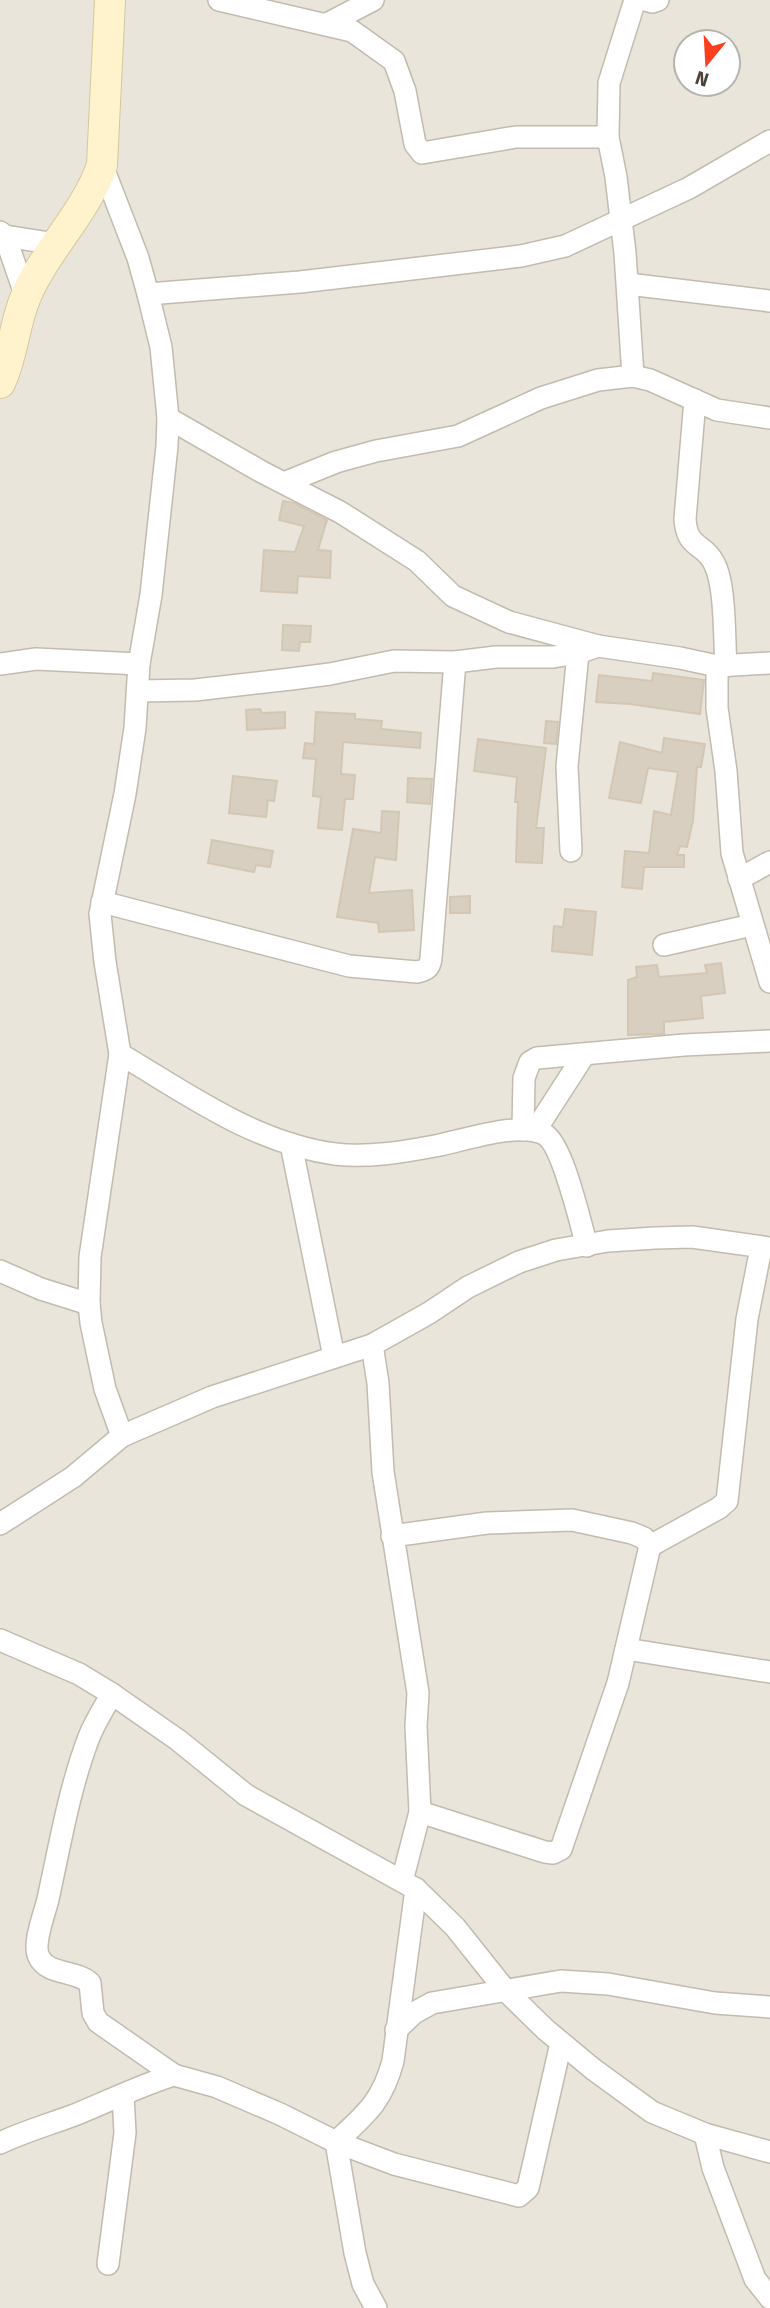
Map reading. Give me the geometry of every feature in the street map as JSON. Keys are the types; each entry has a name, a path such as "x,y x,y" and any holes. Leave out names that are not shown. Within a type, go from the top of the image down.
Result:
{"street":[{"path":"0,383 26,297 56,244 93,188 102,165 110,0"},
{"path":"219,0 352,31 394,61 405,91 415,144 422,152 516,137 608,137"},
{"path":"327,24 373,0"},
{"path":"633,376 628,284 608,137 609,83 635,0"},
{"path":"645,0 658,0"},
{"path":"148,294 300,282 521,256 565,246 689,188 770,141"},
{"path":"102,165 138,258 148,294 160,347 168,418 151,595 139,664 125,794 100,914 120,1054 90,1257 89,1304 106,1389 122,1436"},
{"path":"2,234 56,244"},
{"path":"2,234 26,297"},
{"path":"628,284 770,300"},
{"path":"284,483 349,458 458,436 541,398 598,380 633,376 650,380 717,410 770,418"},
{"path":"695,400 686,531 692,542 714,561 720,583 722,666 717,708 726,771 732,853 770,982"},
{"path":"168,418 317,499 417,561 453,596 509,622 554,634 588,650"},
{"path":"553,657 554,634"},
{"path":"571,851 567,766 588,650"},
{"path":"138,691 195,690 291,679 394,661 454,662 496,657 553,657 588,650 680,658 722,666 770,663"},
{"path":"0,664 36,659 139,664"},
{"path":"102,902 349,966 417,972 426,970 431,958 454,662"},
{"path":"739,879 770,862"},
{"path":"664,945 752,925"},
{"path":"529,1130 524,1078 530,1062 537,1058 684,1045 770,1041"},
{"path":"120,1054 184,1095 240,1125 290,1144 336,1154 383,1154 502,1132 529,1130 546,1135 554,1142 567,1176 587,1246"},
{"path":"529,1130 584,1055"},
{"path":"290,1144 334,1357"},
{"path":"0,1524 73,1477 122,1436 212,1397 372,1345 429,1313 467,1287 519,1262 556,1250 608,1241 692,1237 766,1248 745,1332 727,1502 650,1546"},
{"path":"0,1271 41,1289 89,1304"},
{"path":"336,2142 367,2113 386,2086 393,2060 409,1885 420,1812 416,1726 418,1693 383,1472 378,1383 372,1345"},
{"path":"392,1536 488,1523 572,1520 632,1533 645,1538 650,1546 618,1683 561,1849 553,1853 545,1852 420,1812"},
{"path":"0,1640 79,1674 178,1740 246,1796 409,1885 455,1927 506,1991 561,2043 652,2112 705,2134 770,2151"},
{"path":"626,1649 770,1672"},
{"path":"112,1694 90,1735 72,1792 57,1850 37,1953 40,1960 50,1968 83,1976 90,1983 93,2013 108,2031 174,2075 217,2087 336,2142 394,2164 519,2196 528,2188 561,2043"},
{"path":"396,2029 414,2013 432,2003 561,1981 608,1984 715,2003 770,2007"},
{"path":"0,2143 27,2130 73,2116 151,2082 174,2075"},
{"path":"108,2264 124,2133 123,2095"},
{"path":"705,2134 713,2168 755,2279 770,2298"},
{"path":"336,2142 355,2253 363,2284 376,2308"}],"shaded area":[{"path":"0,0 770,0 770,2308 0,2308"}],"building":[{"path":"283,501 294,503 327,520 318,550 331,551 330,578 298,576 297,593 261,591 264,550 295,552 304,526 279,520"},
{"path":"283,625 311,626 310,642 300,642 299,651 282,650"},
{"path":"653,673 704,680 700,714 596,702 599,675 652,681"},
{"path":"260,709 262,713 285,712 285,728 247,730 246,710"},
{"path":"316,712 355,714 355,719 382,721 381,729 421,733 420,748 343,742 341,774 355,775 353,799 345,799 342,830 318,828 321,797 313,796 316,759 303,758 305,743 314,744"},
{"path":"546,721 558,722 556,744 544,743"},
{"path":"664,738 705,744 701,767 697,767 693,821 687,847 680,846 677,855 684,855 684,867 644,867 642,889 622,887 625,851 649,853 654,811 671,815 678,772 648,768 641,803 609,798 620,742 662,753"},
{"path":"478,739 546,748 536,828 544,828 542,863 516,862 517,777 474,771"},
{"path":"233,776 277,781 274,801 268,800 266,817 229,813"},
{"path":"408,778 432,779 430,804 407,802"},
{"path":"382,811 399,812 396,860 375,857 369,893 412,890 414,930 379,932 378,923 337,917 353,829 381,833"},
{"path":"212,840 273,851 270,867 256,865 254,872 208,863"},
{"path":"470,896 470,913 450,913 450,897"},
{"path":"565,909 596,912 592,955 552,951 554,926 563,927"},
{"path":"721,963 725,993 701,996 703,1018 664,1022 664,1034 628,1035 628,980 637,977 636,967 657,965 659,977 707,973 705,965"}]}
